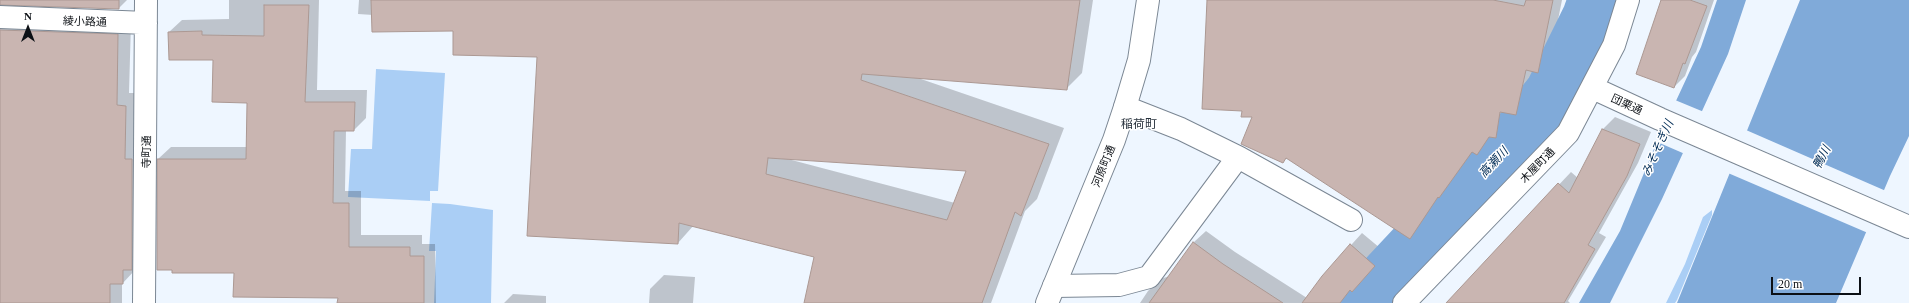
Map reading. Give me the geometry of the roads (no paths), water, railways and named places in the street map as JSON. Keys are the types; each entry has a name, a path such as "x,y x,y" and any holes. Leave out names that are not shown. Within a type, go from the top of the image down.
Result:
{"street":[{"name":"寺町通","path":"144,303 146,0"},
{"name":"河原町通","path":"1050,294 1114,140 1125,107 1139,60 1148,0"},
{"name":"木屋町通","path":"1404,303 1568,133 1593,88 1614,45 1628,0"},
{"name":"綾小路通","path":"0,17 146,23"},
{"name":"団栗通","path":"1593,88 1660,119 1909,227"},
{"path":"1125,107 1181,129 1238,156 1351,220"},
{"path":"1050,294 1119,285 1149,277 1238,156"}],"water":[{"name":"みそそぎ川","path":"1717,0 1746,0 1728,54 1662,199 1610,303 1579,303 1620,231 1656,144 1701,47"},
{"name":"鴨川","path":"1800,0 1909,0 1909,136 1890,176 1836,303 1677,303"}],"waterway":[{"name":"高瀬川","path":"1361,303 1512,142 1552,92 1589,17 1595,0"}],"district":[{"name":"稲荷町","path":"1139,123"}]}
